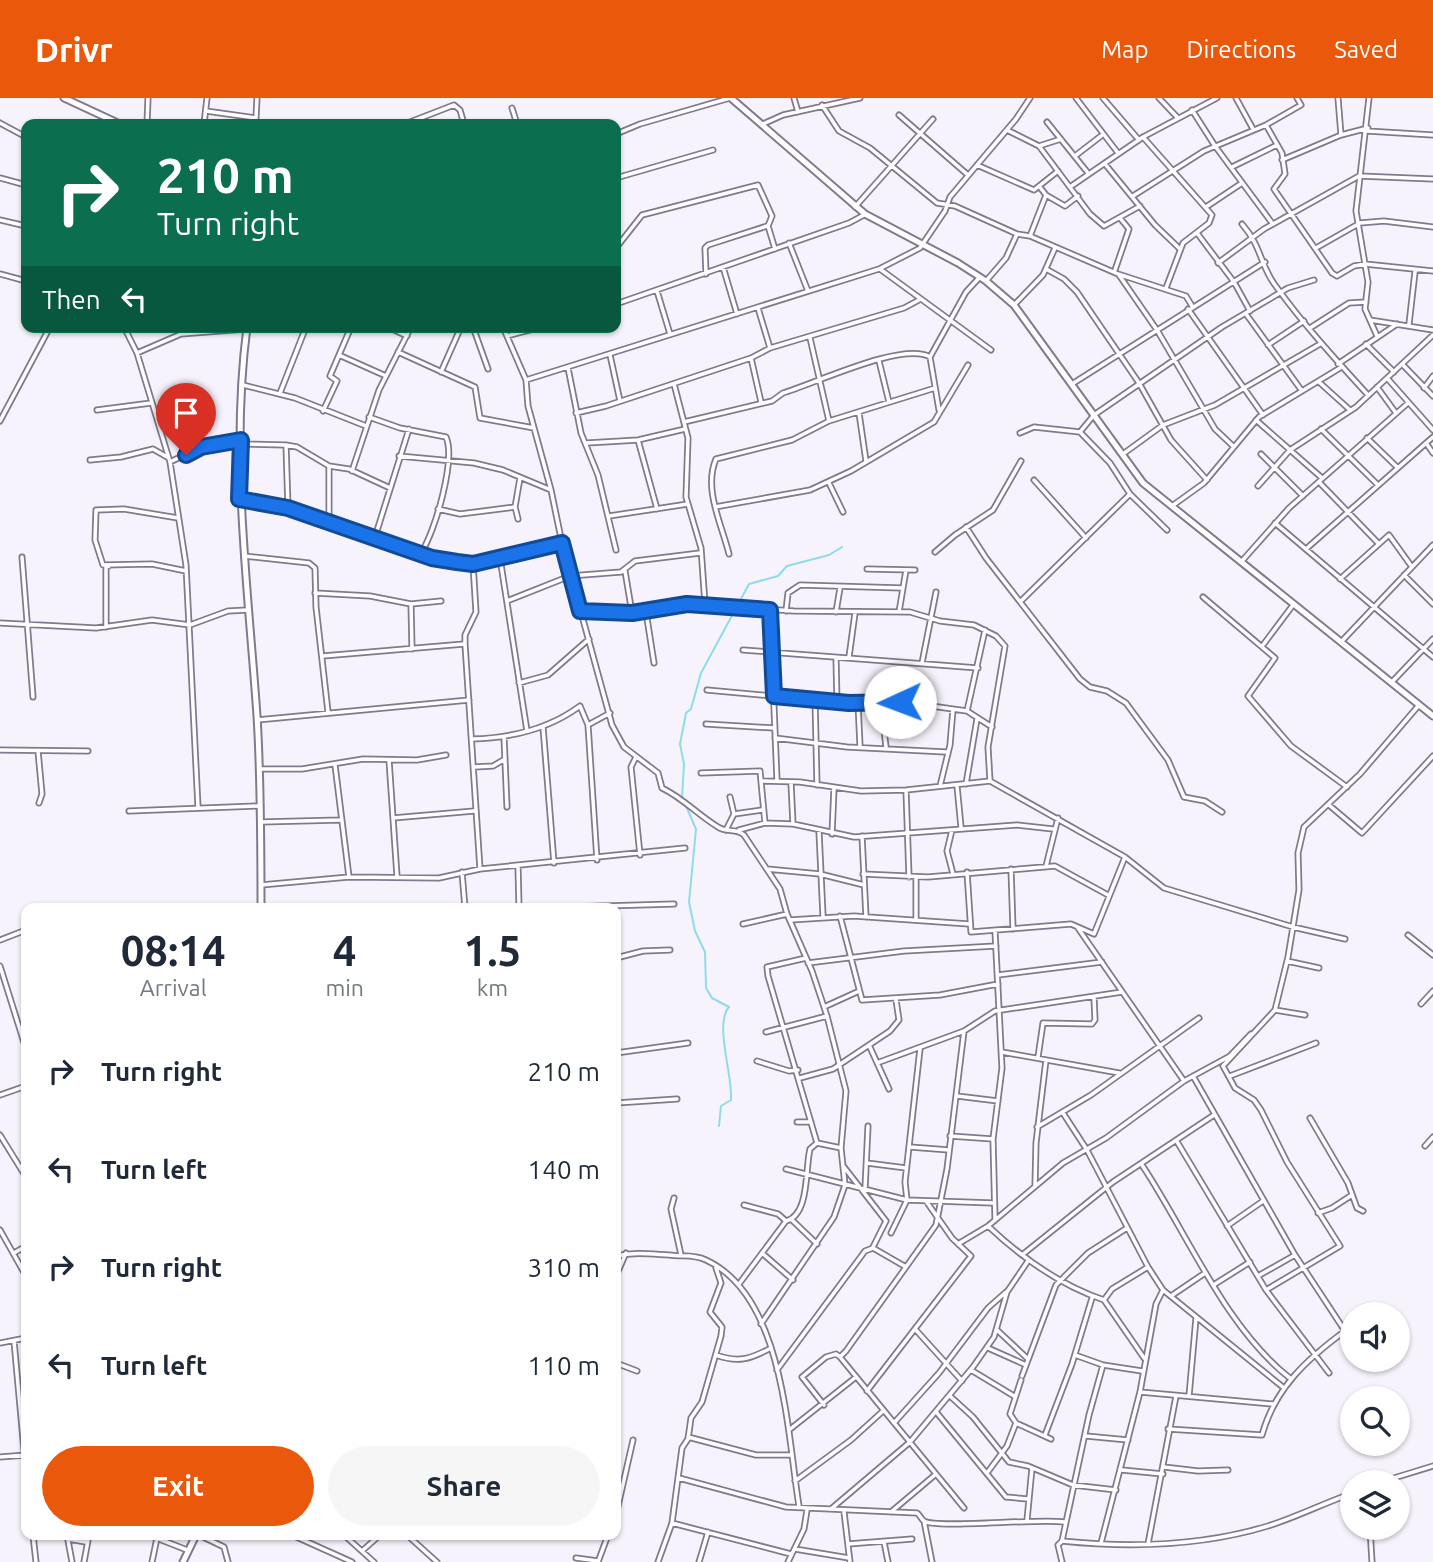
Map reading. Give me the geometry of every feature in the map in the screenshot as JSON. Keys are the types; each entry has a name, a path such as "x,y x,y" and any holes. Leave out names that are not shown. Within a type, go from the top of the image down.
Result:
{"main road":[{"path":"64,98 109,119"},
{"path":"731,98 865,214 980,277 1014,305 1143,483 1340,644 1433,716"},
{"path":"246,333 241,385 239,499 257,720 261,903"},
{"path":"183,1562 194,1540"}],"street":[{"path":"147,119 148,98"},
{"path":"205,119 207,98"},
{"path":"206,111 256,118 257,98"},
{"path":"621,133 640,124 731,98"},
{"path":"794,98 798,112"},
{"path":"761,125 822,105 860,98"},
{"path":"526,380 879,269 913,253 923,244 968,175 1007,131 1030,98"},
{"path":"1076,98 1101,135 1118,153"},
{"path":"1103,98 1206,207 1212,219 1197,233 1186,238 1166,288"},
{"path":"1159,98 1177,117"},
{"path":"1236,98 1253,129"},
{"path":"1133,196 1215,146 1266,125 1301,106 1297,98"},
{"path":"1338,98 1341,135"},
{"path":"1369,98 1356,211 1365,264 1366,302 1377,336"},
{"path":"1070,187 1141,138 1214,99"},
{"path":"418,119 454,105 460,110 463,119"},
{"path":"822,105 839,131 870,148 937,203 947,204 1017,234 1030,236 1116,272 1186,296 1208,337 1263,415"},
{"path":"512,108 515,119"},
{"path":"1192,110 1241,183 1272,223"},
{"path":"899,115 968,175"},
{"path":"855,206 918,132 933,119"},
{"path":"1047,121 1088,173"},
{"path":"0,123 21,134"},
{"path":"1266,125 1277,145 1285,176 1273,186 1337,276 1354,266 1365,264 1415,272 1433,271"},
{"path":"1282,160 1341,135 1367,130 1433,135"},
{"path":"1007,131 1039,146 1090,214 1104,226 1140,206"},
{"path":"1075,156 1101,135"},
{"path":"1039,146 1061,139"},
{"path":"1231,167 1277,145"},
{"path":"621,177 713,150"},
{"path":"1105,164 1180,249"},
{"path":"977,165 1034,190 1058,171"},
{"path":"1217,263 1255,238 1272,223 1359,176 1433,179"},
{"path":"0,178 21,184"},
{"path":"1206,207 1241,183"},
{"path":"621,242 642,215 758,185 772,216 768,226 775,249"},
{"path":"1039,186 1046,195 1065,206 1078,196"},
{"path":"1030,236 1046,195"},
{"path":"621,302 849,223 865,214"},
{"path":"1116,272 1129,229 1120,217"},
{"path":"0,220 21,225"},
{"path":"1316,248 1360,223 1384,221 1433,226"},
{"path":"1242,224 1255,238 1281,292 1320,344 1368,395"},
{"path":"706,274 705,248 708,245 768,226"},
{"path":"1197,233 1217,263 1234,282 1248,313 1281,365 1302,391"},
{"path":"986,281 1006,258 1017,234"},
{"path":"789,243 808,291"},
{"path":"1014,305 1046,269 1055,248"},
{"path":"1072,384 1265,262"},
{"path":"723,267 737,314"},
{"path":"879,269 919,300 952,319 991,350"},
{"path":"1046,269 1064,279 1076,292 1139,383 1185,459 1206,480"},
{"path":"1116,272 1157,330 1215,429 1234,447"},
{"path":"1409,324 1415,272"},
{"path":"0,274 21,280"},
{"path":"939,410 930,357 971,285 980,277"},
{"path":"1080,432 1094,415 1208,337 1296,284 1314,281"},
{"path":"656,291 670,334"},
{"path":"576,413 751,358 767,352 770,348 810,338 919,300"},
{"path":"1310,328 1349,303 1366,302"},
{"path":"758,308 770,348"},
{"path":"1258,486 1290,450 1350,410 1403,365 1433,332 1409,324 1370,320"},
{"path":"1268,345 1304,321"},
{"path":"1170,507 1206,480 1256,420 1319,382 1366,344 1397,324"},
{"path":"0,421 47,333"},
{"path":"127,333 137,353 169,460 186,571 198,807"},
{"path":"137,353 181,334 192,333"},
{"path":"280,393 304,333"},
{"path":"323,411 337,381 330,376 348,333"},
{"path":"401,333 407,336"},
{"path":"352,471 369,417 408,333"},
{"path":"441,372 458,333"},
{"path":"475,333 488,369"},
{"path":"506,333 526,380 534,428 570,576 612,725 624,747 658,773 662,788 676,793 695,813 726,830 739,830 765,823 793,824 819,832 862,836 1017,824 1053,829"},
{"path":"507,336 518,333"},
{"path":"810,338 829,421"},
{"path":"1122,455 1163,425 1205,409 1320,344"},
{"path":"1366,344 1394,372"},
{"path":"398,352 475,387 480,418 534,428"},
{"path":"684,422 772,401 783,393 820,379 879,361 914,352 930,357"},
{"path":"339,355 386,376"},
{"path":"610,355 620,401"},
{"path":"751,358 761,402"},
{"path":"879,361 888,402"},
{"path":"715,507 779,497 829,482 934,422 968,365"},
{"path":"1403,365 1433,396"},
{"path":"568,368 581,433 587,443 609,516 616,550"},
{"path":"1424,388 1433,376"},
{"path":"1387,378 1433,430"},
{"path":"1319,382 1350,410"},
{"path":"674,383 689,446 685,488 701,553 705,604"},
{"path":"241,385 280,393 366,426"},
{"path":"1377,387 1396,413"},
{"path":"729,554 715,507 713,480 716,459 792,440 829,421 935,388"},
{"path":"97,410 150,403"},
{"path":"1241,562 1274,522 1408,403"},
{"path":"859,413 866,461"},
{"path":"369,417 446,437 451,463 438,509 421,553"},
{"path":"1256,420 1321,480 1348,513 1378,543"},
{"path":"1020,433 1042,427 1080,432 1102,454 1130,494 1167,530"},
{"path":"375,537 409,429"},
{"path":"587,443 638,440 685,429"},
{"path":"1321,429 1378,485"},
{"path":"1306,549 1433,437"},
{"path":"1367,438 1397,467"},
{"path":"638,440 657,509"},
{"path":"169,460 201,447 241,442 286,445 297,447 329,466 352,471 390,488"},
{"path":"1426,443 1433,453"},
{"path":"286,445 288,508"},
{"path":"90,460 121,457 153,449 169,460"},
{"path":"1261,454 1303,496"},
{"path":"399,456 451,463 474,463 551,490"},
{"path":"935,552 993,510 1021,461"},
{"path":"329,466 329,522"},
{"path":"518,519 515,508 520,478"},
{"path":"1034,480 1086,538"},
{"path":"829,482 843,512"},
{"path":"1021,601 1130,494"},
{"path":"239,499 288,508 442,560 473,564 562,543"},
{"path":"609,516 688,504"},
{"path":"438,509 468,514 515,508"},
{"path":"178,518 124,509 95,510 93,526 98,558 103,565 152,564 186,571"},
{"path":"1274,522 1433,657"},
{"path":"966,527 986,558 1085,684 1114,694 1126,702 1168,760 1184,797 1205,801 1222,812"},
{"path":"1340,579 1389,535 1412,567"},
{"path":"1340,644 1432,549"},
{"path":"507,601 570,576 625,571 635,561 701,553"},
{"path":"243,556 313,565 328,712"},
{"path":"22,557 33,697"},
{"path":"500,558 527,731"},
{"path":"473,564 476,612 465,635 465,644 480,869"},
{"path":"106,627 106,567 111,565"},
{"path":"867,569 915,570"},
{"path":"899,612 906,569"},
{"path":"625,571 632,613"},
{"path":"1404,575 1433,604"},
{"path":"786,611 788,593 794,587 816,584 840,588 902,588"},
{"path":"836,612 840,588"},
{"path":"922,663 936,592"},
{"path":"315,593 370,596 411,604 441,601"},
{"path":"1203,597 1263,645 1275,658 1248,696 1291,746 1347,787"},
{"path":"411,604 412,649"},
{"path":"580,611 632,613 687,604 705,604 786,611 899,612 974,625 1005,646 988,747 990,781"},
{"path":"1263,645 1293,605"},
{"path":"0,623 106,627 152,620 190,625 228,611 248,610"},
{"path":"770,610 777,780"},
{"path":"646,612 654,663"},
{"path":"849,657 855,612"},
{"path":"967,711 985,630"},
{"path":"519,683 548,675 589,639"},
{"path":"1391,683 1433,639"},
{"path":"323,656 465,644"},
{"path":"743,650 978,668"},
{"path":"835,658 837,702"},
{"path":"707,690 837,702 903,702 967,711 993,728"},
{"path":"815,698 817,785"},
{"path":"257,720 469,700"},
{"path":"858,703 860,746"},
{"path":"881,704 886,747"},
{"path":"1223,1066 1275,1010 1287,961 1299,890 1301,834 1311,818 1347,787 1419,705"},
{"path":"472,739 503,737 543,727 580,706 588,725 597,860"},
{"path":"940,786 953,709"},
{"path":"588,725 610,713"},
{"path":"965,785 977,719"},
{"path":"706,724 774,728"},
{"path":"543,727 554,863"},
{"path":"503,737 508,807"},
{"path":"775,738 946,752"},
{"path":"0,750 88,751"},
{"path":"38,751 42,794 39,803"},
{"path":"259,769 302,769 389,759 417,760 446,755"},
{"path":"1329,805 1362,833 1433,756"},
{"path":"636,757 631,767 640,855"},
{"path":"389,759 397,876"},
{"path":"474,767 493,766 505,759"},
{"path":"335,764 349,877"},
{"path":"701,773 760,771 765,823"},
{"path":"763,781 777,780 834,788 906,790 990,781 1125,856 1164,888 1293,927 1345,939"},
{"path":"791,783 793,824"},
{"path":"957,786 961,827"},
{"path":"832,834 834,788"},
{"path":"906,790 909,877"},
{"path":"726,830 734,814 730,797"},
{"path":"129,811 259,806"},
{"path":"734,814 762,810"},
{"path":"393,818 475,811"},
{"path":"1046,866 1053,829 1058,818"},
{"path":"259,822 340,820"},
{"path":"739,830 780,888 787,914 827,1016 846,1091 841,1148 845,1185 834,1217 761,1324"},
{"path":"952,830 947,851 953,874"},
{"path":"819,832 823,916"},
{"path":"862,836 866,917"},
{"path":"261,885 349,877 439,878 480,869 597,860 685,848"},
{"path":"967,872 971,932 1076,925 1094,934 1125,856"},
{"path":"518,866 519,903"},
{"path":"863,874 916,877 1046,866 1066,870 1108,895"},
{"path":"768,869 820,874 864,885"},
{"path":"1011,869 1013,929"},
{"path":"462,872 465,903"},
{"path":"916,877 916,920"},
{"path":"621,906 674,904"},
{"path":"743,924 787,914"},
{"path":"790,920 840,916 969,924"},
{"path":"840,916 857,992 862,1000 896,999 998,984"},
{"path":"1076,925 1184,1081"},
{"path":"995,931 1002,1052 993,1139 995,1219"},
{"path":"0,940 21,932"},
{"path":"1408,934 1433,955"},
{"path":"817,1143 767,967 849,956 996,946"},
{"path":"621,957 643,951 670,950"},
{"path":"1287,961 1319,968"},
{"path":"998,975 1102,962"},
{"path":"0,966 21,1034"},
{"path":"1421,1004 1433,991"},
{"path":"824,1007 857,992"},
{"path":"877,1063 964,1031 979,1019 1000,1011 1122,992"},
{"path":"1038,1057 1043,1023 1092,1024 1095,1020 1094,996"},
{"path":"800,1078 833,1069 895,1026 899,1020 896,999"},
{"path":"1275,1010 1305,1015"},
{"path":"766,1032 827,1016"},
{"path":"1037,1127 1063,1113 1199,1018"},
{"path":"958,1244 988,1226 1063,1163 1152,1108 1184,1081 1230,1056 1239,1043 1258,1028 1223,1066"},
{"path":"840,1356 906,1267 938,1218 964,1031"},
{"path":"621,1052 688,1043"},
{"path":"1230,1076 1317,1043"},
{"path":"869,1045 889,1089"},
{"path":"891,1233 907,1200 906,1168 920,1049"},
{"path":"1002,1052 1119,1073"},
{"path":"1035,1187 1037,1127 1046,1060"},
{"path":"757,1061 789,1071 797,1070"},
{"path":"1223,1066 1240,1093 1254,1100 1261,1110 1287,1162 1340,1247 1266,1290"},
{"path":"1168,1429 1262,1434 1273,1404 1284,1388 1314,1354 1345,1331 1295,1255 1194,1076"},
{"path":"0,1095 21,1088"},
{"path":"957,1096 998,1101"},
{"path":"621,1103 677,1099"},
{"path":"1063,1113 1087,1150 1148,1267 1163,1290 1284,1388"},
{"path":"1022,1255 1107,1188 1214,1115"},
{"path":"1310,1118 1357,1208 1363,1211"},
{"path":"797,1122 811,1122"},
{"path":"865,1191 868,1126"},
{"path":"0,1136 21,1169"},
{"path":"950,1136 993,1139"},
{"path":"1425,1146 1433,1137"},
{"path":"1176,1140 1266,1290 1329,1373"},
{"path":"817,1143 841,1148"},
{"path":"738,1284 800,1208 810,1149 817,1143"},
{"path":"910,1146 949,1150"},
{"path":"867,1163 906,1168"},
{"path":"1142,1165 1205,1273 1267,1358 1292,1379"},
{"path":"843,1166 886,1221"},
{"path":"786,1169 907,1200 994,1203"},
{"path":"1318,1213 1332,1208 1352,1195"},
{"path":"674,1198 671,1209 681,1255"},
{"path":"1227,1226 1263,1200"},
{"path":"867,1391 971,1256 958,1244 926,1201"},
{"path":"744,1205 778,1214 817,1244"},
{"path":"777,1370 865,1251 873,1248 886,1221 899,1217"},
{"path":"988,1226 1028,1261 1092,1298 1104,1300 1144,1358"},
{"path":"1051,1439 1016,1423 1010,1414 1046,1307 1061,1279 1088,1253 1127,1228"},
{"path":"0,1230 21,1267"},
{"path":"13,1252 21,1248"},
{"path":"873,1248 906,1267"},
{"path":"762,1253 793,1280"},
{"path":"621,1265 626,1254"},
{"path":"621,1255 694,1256 716,1266 738,1284 761,1324 777,1370 789,1430 799,1507"},
{"path":"1258,1276 1295,1255"},
{"path":"894,1423 946,1363 988,1308 1007,1292 1028,1261"},
{"path":"1215,1284 1250,1262"},
{"path":"659,1562 671,1524 682,1448 688,1437 691,1418 702,1402 722,1327 710,1312 721,1283 716,1266"},
{"path":"1104,1300 1112,1289 1148,1267"},
{"path":"1171,1296 1205,1273"},
{"path":"1101,1543 1140,1392 1144,1358 1156,1304 1163,1290"},
{"path":"830,1510 910,1442 937,1413 988,1348 997,1330 1007,1292"},
{"path":"1045,1435 1075,1355 1092,1298"},
{"path":"1189,1396 1196,1318"},
{"path":"915,1329 962,1381"},
{"path":"997,1330 1028,1359"},
{"path":"0,1343 21,1339"},
{"path":"14,1341 21,1408"},
{"path":"988,1348 1026,1365"},
{"path":"716,1355 731,1360 748,1360 769,1349"},
{"path":"824,1405 802,1377 826,1357 836,1354 964,1508"},
{"path":"1075,1355 1103,1365 1142,1371"},
{"path":"621,1365 637,1371"},
{"path":"1062,1562 1057,1550 1062,1541 1064,1522 1103,1365"},
{"path":"971,1370 1014,1397"},
{"path":"789,1430 824,1405 856,1377"},
{"path":"1140,1392 1273,1404"},
{"path":"950,1395 973,1417 1002,1455 1014,1464 1032,1468 1073,1485 1116,1490"},
{"path":"1148,1544 1176,1396"},
{"path":"795,1482 852,1440 883,1410"},
{"path":"937,1413 1006,1497 1028,1499"},
{"path":"987,1473 1002,1455 1016,1423"},
{"path":"1086,1436 1128,1440"},
{"path":"688,1437 755,1455 791,1455"},
{"path":"621,1486 633,1440"},
{"path":"0,1457 21,1455"},
{"path":"1410,1473 1433,1466"},
{"path":"1164,1467 1198,1471 1228,1470"},
{"path":"1027,1520 1032,1468"},
{"path":"1122,1470 1163,1474"},
{"path":"891,1512 936,1474"},
{"path":"679,1478 771,1505 807,1510 917,1513 924,1521 932,1562"},
{"path":"1062,1541 1148,1544 1190,1542 1267,1526 1340,1498"},
{"path":"788,1562 804,1529 807,1510"},
{"path":"795,1549 850,1560 844,1511"},
{"path":"924,1521 1064,1522"},
{"path":"671,1524 791,1554"},
{"path":"699,1562 708,1532"},
{"path":"848,1544 912,1539"},
{"path":"34,1540 36,1562"},
{"path":"68,1540 72,1562"},
{"path":"78,1540 86,1542 84,1562"},
{"path":"152,1562 157,1540"},
{"path":"162,1540 187,1550"},
{"path":"209,1540 224,1547 228,1562"},
{"path":"303,1540 352,1562"},
{"path":"350,1540 374,1562"},
{"path":"362,1551 374,1540"},
{"path":"413,1540 437,1562"},
{"path":"576,1558 598,1562 606,1540"},
{"path":"1371,1540 1372,1562"},
{"path":"884,1542 888,1562"}],"waterway":[{"path":"682,798 684,764 680,744 686,713 691,709 701,673 749,584 778,576 787,566 829,555 842,547"},
{"path":"686,806 696,829 689,902 695,931 705,952 706,988 712,998 729,1007 723,1025 731,1100 721,1106 719,1126"}],"route":[{"path":"186,455 201,447 241,440 239,499 288,508 432,558 473,564 562,543 580,611 648,612 687,604 770,610 774,696 849,703 900,702"}]}
